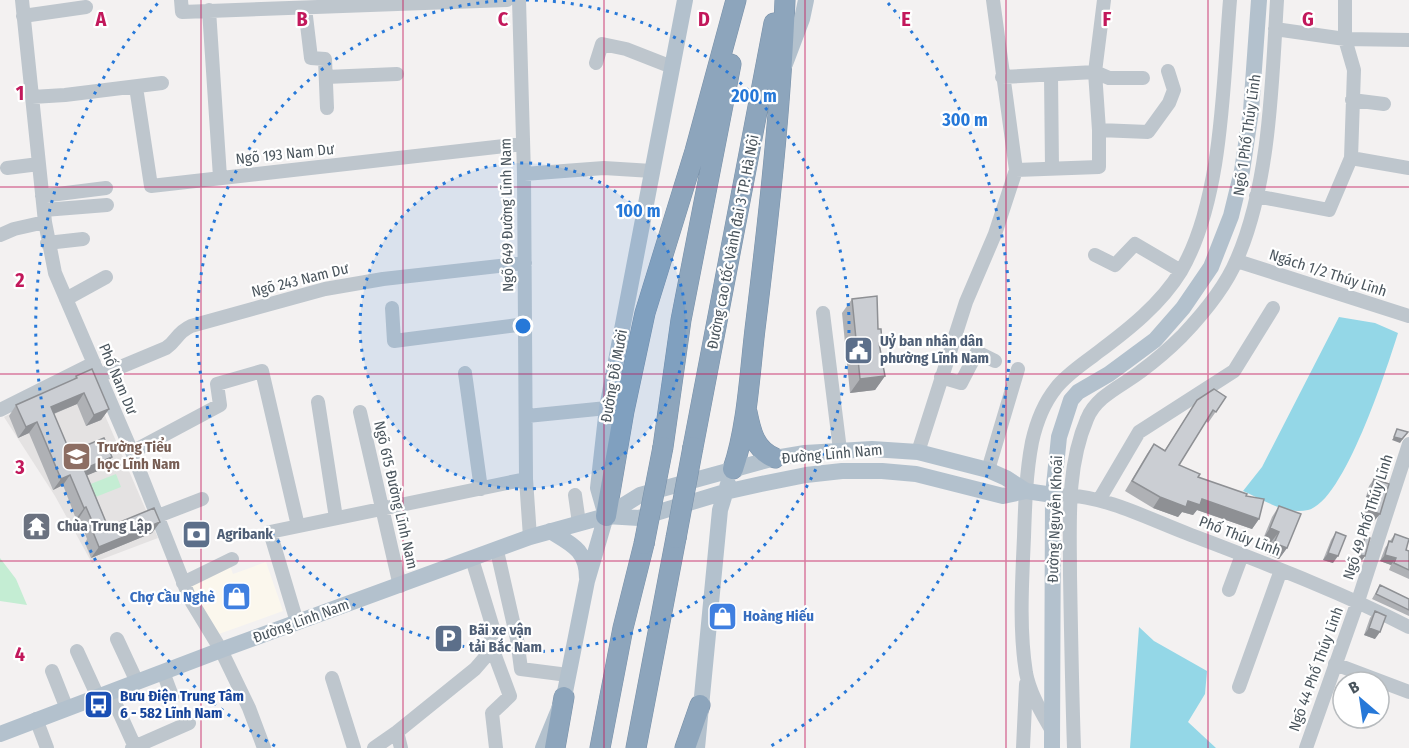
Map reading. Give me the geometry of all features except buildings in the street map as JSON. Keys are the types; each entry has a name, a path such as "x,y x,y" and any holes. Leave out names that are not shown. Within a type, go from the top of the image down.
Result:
{"highway":[{"path":"606,516 624,411 645,313 695,151 736,0"},
{"path":"600,748 623,628 644,544 663,447 681,320 744,0"},
{"name":"Đường cao tốc Vành đai 3 TP. Hà Nội","path":"636,748 778,0"},
{"path":"733,469 746,403 783,70 785,0"},
{"path":"746,403 755,441 764,452 775,458"},
{"path":"555,748 564,697"},
{"path":"685,748 700,705"}],"main road":[{"name":"Đường Đỗ Mười","path":"606,516 598,488 607,408 685,0"},
{"path":"783,70 802,19 806,0"},
{"name":"Đường Nguyễn Khoái","path":"1051,742 1053,495 1059,437 1071,400 1078,392 1139,353 1169,324 1199,287 1224,237 1242,171 1251,111 1259,0"},
{"name":"Đường Lĩnh Nam","path":"0,734 530,537 606,516 640,495 775,458 840,450 872,449 918,452 988,470 1026,491"},
{"path":"697,748 720,510 733,469"},
{"name":"Đường Lĩnh Nam","path":"606,516 639,518 725,492 806,475 862,471 916,474 1004,496 1026,491 1053,495"},
{"path":"543,748 564,697 587,581 606,516"},
{"path":"550,531 577,548 587,568 587,581"}],"street":[{"name":"Phố Nam Dư","path":"22,0 47,243 55,273 132,452 190,599 221,650 249,708 264,748"},
{"path":"181,0 182,12 507,0"},
{"name":"Ngõ 649 Đường Lĩnh Nam","path":"519,0 524,174 526,479 530,537"},
{"path":"918,452 966,302 995,234 1016,170 993,0"},
{"path":"1016,170 1099,166 1095,72 1104,0"},
{"name":"Đường Nguyễn Khoái","path":"1027,675 1022,590 1026,491 1032,442 1045,406 1055,389 1069,374 1132,326 1157,302 1181,271 1196,238 1208,200 1215,162 1230,0"},
{"name":"Ngõ 1 Phố Thúy Lĩnh","path":"1074,748 1070,517 1075,452 1088,416 1095,405 1141,372 1181,337 1210,303 1236,261 1256,196 1269,113 1277,0"},
{"path":"1256,196 1329,210 1351,158 1354,70 1345,39 1345,0"},
{"path":"23,16 86,7"},
{"path":"305,8 311,58 325,59 327,108"},
{"path":"209,10 220,177"},
{"path":"1275,29 1345,39 1409,40"},
{"path":"596,63 602,44 626,49 672,67"},
{"path":"1099,130 1148,132 1169,103 1174,90 1168,71"},
{"path":"1002,77 1095,72 1109,78 1143,78"},
{"path":"326,77 397,74"},
{"path":"1051,75 1052,168"},
{"path":"32,97 162,83"},
{"name":"Ngõ 193 Nam Dư","path":"136,87 151,186 522,144"},
{"path":"1352,100 1384,104"},
{"path":"1351,158 1409,168"},
{"path":"7,168 39,164"},
{"path":"524,174 604,168 652,171"},
{"path":"42,196 106,188"},
{"path":"0,235 44,216 107,205"},
{"path":"47,243 83,239"},
{"path":"1095,255 1115,265 1135,244 1181,271"},
{"name":"Ngách 1/2 Thúy Lĩnh","path":"1236,261 1409,316"},
{"name":"Ngõ 243 Nam Dư","path":"0,410 96,369 166,348 171,345 179,332 191,326 304,293 383,279 525,263"},
{"path":"66,300 106,277"},
{"path":"392,308 394,341 525,324"},
{"path":"1099,500 1139,432 1234,371 1273,308"},
{"path":"823,314 840,450"},
{"path":"941,377 961,383 977,352 995,361"},
{"path":"988,470 1018,369"},
{"path":"132,452 220,405 217,384 262,371 298,526"},
{"path":"465,373 481,489"},
{"path":"318,402 336,518"},
{"path":"527,416 607,408"},
{"name":"Ngõ 615 Đường Lĩnh Nam","path":"360,412 400,586"},
{"name":"Ngõ 49 Phố Thúy Lĩnh","path":"1358,601 1409,444"},
{"path":"297,622 270,532 526,479"},
{"path":"575,495 579,523"},
{"name":"Phố Thúy Lĩnh","path":"1053,495 1072,495 1099,500 1358,601 1409,627"},
{"path":"158,516 202,499"},
{"path":"497,550 517,639 521,669 568,675"},
{"path":"1229,590 1242,555"},
{"path":"183,583 232,559"},
{"path":"374,748 475,669 488,654 493,628 472,559"},
{"path":"1239,687 1281,570"},
{"name":"Ngõ 44 Phố Thúy Lĩnh","path":"1306,748 1358,601"},
{"path":"117,639 137,682"},
{"path":"491,645 510,696 492,713 496,748"},
{"path":"77,651 139,746 189,723"},
{"path":"1335,664 1409,692"},
{"path":"52,671 67,709"},
{"path":"163,672 172,696"},
{"path":"1027,675 1051,742"},
{"path":"1023,748 1027,675"},
{"path":"332,678 354,748"},
{"path":"36,719 47,748"},
{"path":"397,732 401,748"}],"shaded area":[{"name":"Trường Tiểu học Lĩnh Nam","path":"87,374 158,538 92,563 55,496 4,417"},
{"name":"Chợ Cầu Nghè","path":"266,562 283,611 216,635 186,583 229,563 233,574"}],"green space":[{"path":"116,474 121,487 93,498 88,485"},
{"path":"0,558 16,579 27,605 0,601"}],"water":[{"path":"1339,317 1375,323 1398,333 1362,432 1336,484 1322,502 1308,510 1283,509 1243,491 1262,467"},
{"path":"1139,627 1154,641 1207,671 1205,694 1188,722 1216,748 1130,748"}],"place":[{"name":"Uỷ ban nhân dân phường Lĩnh Nam","path":"859,350"},
{"name":"Trường Tiểu học Lĩnh Nam","path":"76,456"},
{"name":"Chùa Trung Lập","path":"36,526"},
{"name":"Agribank","path":"196,534"},
{"name":"Chợ Cầu Nghè","path":"236,597"},
{"name":"Hoàng Hiếu","path":"722,616"},
{"name":"Bãi xe vận tải Bắc Nam","path":"448,639"},
{"name":"Bưu Điện Trung Tâm 6 - 582 Lĩnh Nam","path":"99,705"}]}
